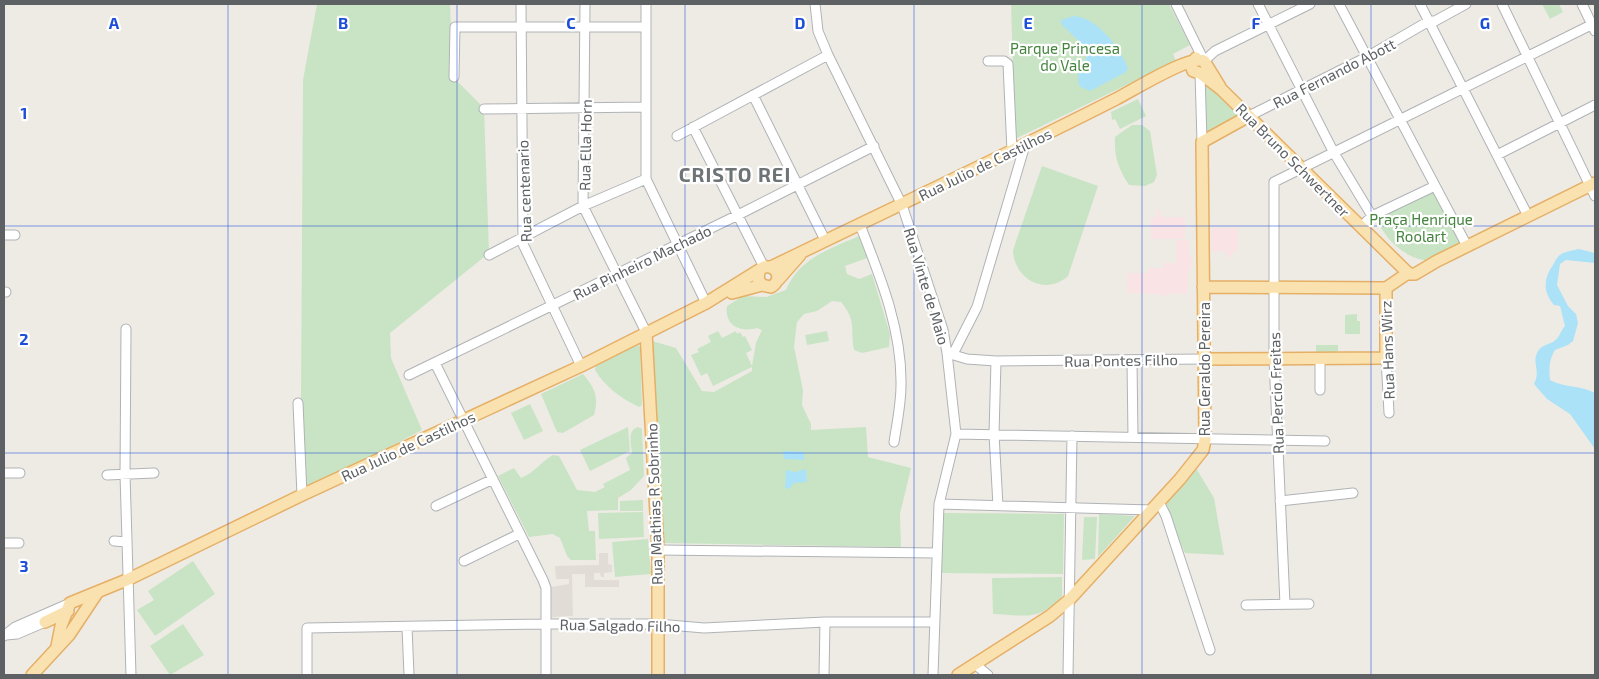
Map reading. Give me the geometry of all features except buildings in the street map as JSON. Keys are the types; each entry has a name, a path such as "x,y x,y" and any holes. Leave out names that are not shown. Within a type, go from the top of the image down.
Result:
{"main road":[{"path":"1200,59 1192,62 1191,67 1194,71 1200,73"},
{"name":"Rua Julio de Castilhos","path":"45,622 64,608 580,366 706,303 764,269 902,205 1166,73 1200,59"},
{"name":"Rua Bruno Schwertner","path":"1200,59 1222,90"},
{"name":"Rua Julio de Castilhos","path":"1166,73 1200,73"},
{"name":"Rua Bruno Schwertner","path":"1200,73 1222,90 1260,126 1398,263 1411,269"},
{"name":"Rua Fernando Abott","path":"1202,142 1249,116"},
{"path":"1237,122 1260,126"},
{"name":"Rua Geraldo Pereira","path":"958,675 1050,616 1069,600 1156,506 1199,456 1205,440 1202,142"},
{"path":"1203,287 1386,288 1411,269 1437,261 1528,216 1594,188"},
{"name":"Rua Bruno Schwertner","path":"1386,250 1411,269"},
{"name":"Rua Julio de Castilhos","path":"778,280 803,251"},
{"path":"1398,263 1401,272 1398,280"},
{"path":"764,269 778,274 778,280 771,287 762,285 758,279 764,269"},
{"name":"Rua Julio de Castilhos","path":"718,296 762,285"},
{"name":"Rua Hans Wirz","path":"1386,288 1386,358"},
{"name":"Rua Mathias R Sobrinho","path":"646,332 658,550 658,675"},
{"name":"Rua Pontes Filho","path":"1204,359 1320,360 1386,358"},
{"path":"32,675 73,628 97,593"},
{"path":"64,608 72,619 73,628"},
{"path":"57,646 64,608"},
{"path":"45,622 55,627 59,632"}],"street":[{"name":"Rua centenario","path":"521,4 523,244 580,366"},
{"name":"Rua Ella Horn","path":"585,4 586,108 583,206 646,332"},
{"path":"646,4 646,178 676,244 706,303"},
{"name":"Rua Vinte de Maio","path":"815,4 818,31 828,55 902,205 950,353 956,434 939,504 933,675"},
{"path":"1176,4 1194,39 1200,59"},
{"path":"1258,4 1334,153 1372,216"},
{"name":"Rua Julio de Castilhos","path":"1200,59 1310,4"},
{"path":"1339,4 1467,246"},
{"path":"1420,4 1528,216"},
{"name":"Rua Fernando Abott","path":"1249,116 1367,57 1429,21 1434,21 1466,4"},
{"path":"1502,4 1594,188"},
{"path":"1303,168 1594,26 1582,4"},
{"path":"454,77 455,27 646,27"},
{"path":"677,136 828,55"},
{"path":"988,61 1004,61 1008,64 1012,151"},
{"name":"Rua Geraldo Pereira","path":"1200,73 1202,142"},
{"path":"753,95 796,185 825,240"},
{"path":"1497,155 1595,105"},
{"path":"484,108 646,107"},
{"path":"693,127 764,269"},
{"path":"950,353 977,307 1025,145"},
{"name":"Rua Pinheiro Machado","path":"409,375 552,307 874,146"},
{"name":"Rua Percio Freitas","path":"1285,604 1274,359 1274,182 1303,168"},
{"path":"489,255 583,206 646,178"},
{"path":"1361,227 1372,216 1435,186"},
{"path":"860,225 882,283 895,328 901,384 894,442"},
{"path":"4,235 15,235"},
{"path":"126,329 126,474 131,675"},
{"name":"Rua Pontes Filho","path":"950,353 967,359 996,361 1204,359"},
{"name":"Rua Hans Wirz","path":"1386,358 1390,413"},
{"path":"1320,360 1320,390"},
{"path":"996,361 994,434 998,506"},
{"path":"1132,361 1133,437"},
{"path":"435,363 491,480 546,588 546,675"},
{"path":"298,403 302,495"},
{"path":"956,434 1325,441"},
{"path":"1068,675 1072,436"},
{"path":"4,473 20,473"},
{"path":"107,474 154,473"},
{"path":"436,506 491,480"},
{"path":"1280,501 1353,493"},
{"path":"939,504 1072,508 1156,506 1166,516 1210,650"},
{"path":"464,561 519,534"},
{"path":"114,541 127,542"},
{"path":"4,542 19,543"},
{"path":"658,550 936,553"},
{"path":"1246,604 1309,604"},
{"name":"Rua Julio de Castilhos","path":"5,636 15,627 64,608"},
{"name":"Rua Julio de Castilhos","path":"5,636 18,634 45,622"},
{"path":"824,675 825,622"},
{"name":"Rua Salgado Filho","path":"307,675 307,628 658,624 704,628 825,622 934,622"},
{"path":"407,627 409,675"},
{"path":"976,665 988,675"}],"shaded area":[{"path":"1157,210 1161,210 1161,217 1185,217 1185,239 1151,239 1151,218 1156,218"},
{"path":"1211,228 1238,228 1238,251 1235,251 1229,259 1224,251 1211,252"},
{"path":"1176,240 1189,240 1189,256 1192,256 1192,267 1189,268 1188,294 1168,293 1167,296 1163,296 1162,294 1127,293 1127,273 1148,273 1148,268 1163,268 1164,263 1176,263"},
{"path":"599,553 608,553 608,564 612,565 612,572 604,573 604,577 601,577 600,573 594,573 594,580 619,580 619,587 585,587 585,574 572,574 573,616 552,617 551,587 569,584 569,579 556,579 555,566 599,565"}],"green space":[{"path":"317,4 450,4 453,77 484,108 489,253 390,333 391,358 422,430 304,492 301,400 303,80"},
{"name":"Parque Princesa do Vale","path":"1011,4 1169,4 1190,45 1173,54 1176,61 1015,139"},
{"path":"1542,4 1559,4 1563,12 1550,19"},
{"path":"1205,82 1241,116 1205,137"},
{"path":"1138,99 1146,116 1120,129 1115,119 1112,120 1111,112"},
{"path":"1132,125 1142,125 1150,131 1157,175 1154,182 1145,186 1129,185 1119,167 1116,156 1115,137"},
{"path":"1042,166 1098,186 1068,276 1050,285 1033,282 1025,277 1015,261 1013,250"},
{"name":"Praça Henrique Roolart","path":"1434,190 1462,244 1434,259 1422,260 1405,253 1397,247 1384,233 1378,218"},
{"path":"859,236 867,258 845,266 847,274 859,279 872,274 890,334 889,347 862,353 854,350 852,325 849,315 841,302 832,301 817,311 804,314 797,322 794,347 803,390 802,405 811,424 811,430 866,427 868,457 911,468 900,514 901,547 664,543 652,341 676,348 702,391 714,392 752,371 752,367 713,386 707,373 701,376 691,355 699,352 697,349 711,342 708,336 718,331 722,338 736,331 737,334 740,332 743,337 745,336 752,350 746,353 752,366 756,343 762,330 734,326 728,318 727,306 743,296 766,297 786,290 792,279 807,262 827,250"},
{"path":"1357,314 1357,321 1360,321 1360,334 1345,334 1345,315"},
{"path":"827,331 829,341 807,345 805,335"},
{"path":"637,345 640,347 642,405 639,407 614,392 595,370 596,366"},
{"path":"1316,345 1338,345 1338,353 1316,353"},
{"path":"583,374 595,393 594,415 563,433 557,432 541,394"},
{"path":"530,404 543,431 524,440 511,413"},
{"path":"628,427 630,451 590,471 580,450"},
{"path":"638,427 642,429 644,476 631,490 618,498 618,510 587,511 589,531 595,531 596,560 571,560 567,556 560,538 553,534 529,537 498,476 514,468 521,478 553,455 559,456 577,490 595,492 605,487 603,484 630,470 626,458 632,453 632,431"},
{"path":"1196,468 1214,498 1224,555 1185,553 1163,503"},
{"path":"643,500 643,511 620,511 620,501"},
{"path":"643,512 644,537 599,539 598,513"},
{"path":"943,513 1064,514 1063,574 940,573"},
{"path":"1099,514 1135,516 1098,557"},
{"path":"1084,517 1097,517 1095,559 1082,560"},
{"path":"648,539 651,574 615,577 612,542"},
{"path":"193,561 215,594 155,636 137,610 154,600 148,591"},
{"path":"1062,577 1062,596 1046,610 1022,616 993,614 992,578"},
{"path":"183,624 204,655 170,675 150,646"}],"water":[{"path":"1074,16 1091,22 1107,35 1119,51 1128,68 1126,72 1090,91 1079,86 1078,75 1087,56 1081,43 1061,24 1061,20"},
{"path":"1579,249 1595,253 1595,263 1566,260 1560,264 1557,285 1568,306 1576,314 1578,323 1573,341 1555,350 1553,354 1550,364 1550,380 1595,393 1595,449 1570,414 1547,399 1534,384 1537,375 1535,361 1537,353 1542,347 1553,342 1565,326 1560,306 1554,305 1546,290 1547,275 1559,255"},
{"path":"783,451 804,452 804,460 784,459"},
{"path":"806,469 807,482 794,483 789,489 785,488 786,470 796,472"}],"district":[{"name":"CRISTO REI","path":"735,174"}]}
